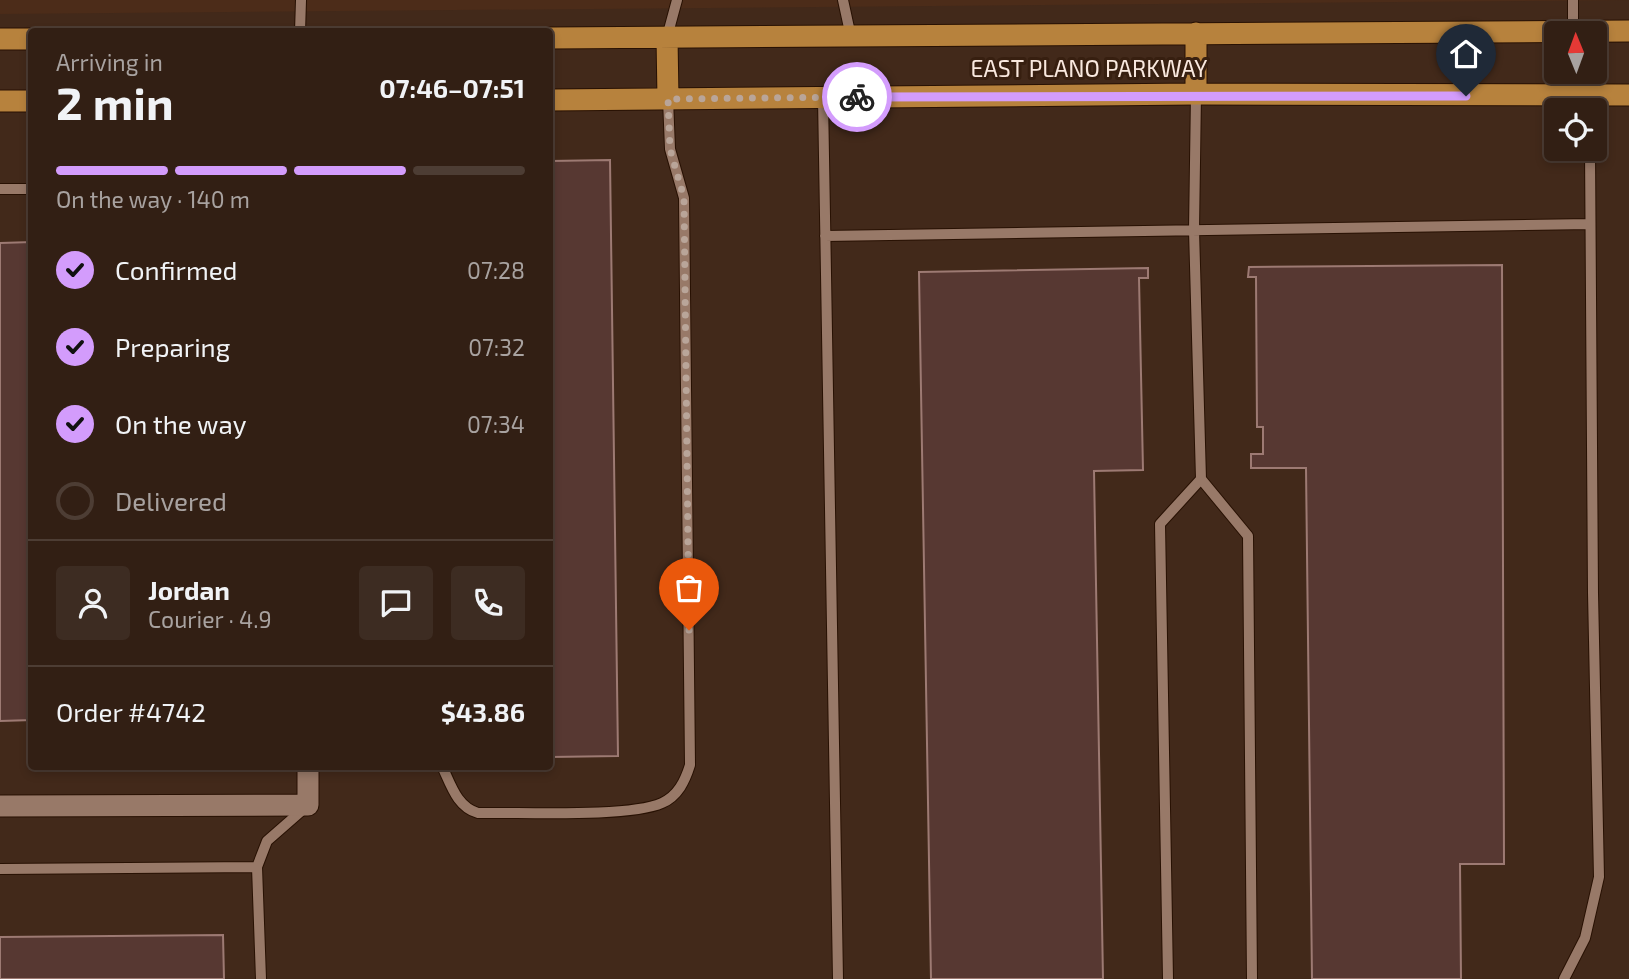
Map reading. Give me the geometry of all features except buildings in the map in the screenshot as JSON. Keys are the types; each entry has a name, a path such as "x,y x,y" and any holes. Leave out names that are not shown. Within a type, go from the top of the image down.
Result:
{"main road":[{"name":"EAST PLANO PARKWAY","path":"1607,31 1629,31"},
{"name":"EAST PLANO PARKWAY","path":"553,38 1544,32"},
{"path":"1196,33 1196,94"},
{"path":"667,37 668,99"},
{"path":"0,39 28,39"},
{"name":"EAST PLANO PARKWAY","path":"553,100 1196,94 1544,100"},
{"name":"EAST PLANO PARKWAY","path":"1607,98 1629,96"},
{"path":"0,101 28,100"}],"street":[{"path":"0,806 308,805 307,770"}],"lane":[{"path":"300,28 301,0"},
{"path":"667,37 677,0"},
{"path":"843,0 851,37"},
{"path":"1573,0 1573,21"},
{"path":"1196,94 1194,230 1201,479 1248,536 1252,979"},
{"path":"822,98 838,979"},
{"path":"444,770 461,803 467,809 478,813 647,808 676,794 686,778 690,765 684,198 670,149 668,99"},
{"path":"1564,979 1585,937 1599,877 1590,161"},
{"path":"0,189 28,189"},
{"path":"825,236 1590,224"},
{"path":"1168,979 1160,524 1201,479"},
{"path":"261,979 257,867 267,841 308,805"},
{"path":"0,869 257,867"}],"shaded area":[{"path":"0,0 1629,0 0,14"}],"way so far":[{"path":"689,630 684,198 670,149 668,99 857,97"}],"route":[{"path":"857,97 1196,94 1466,96"}]}
